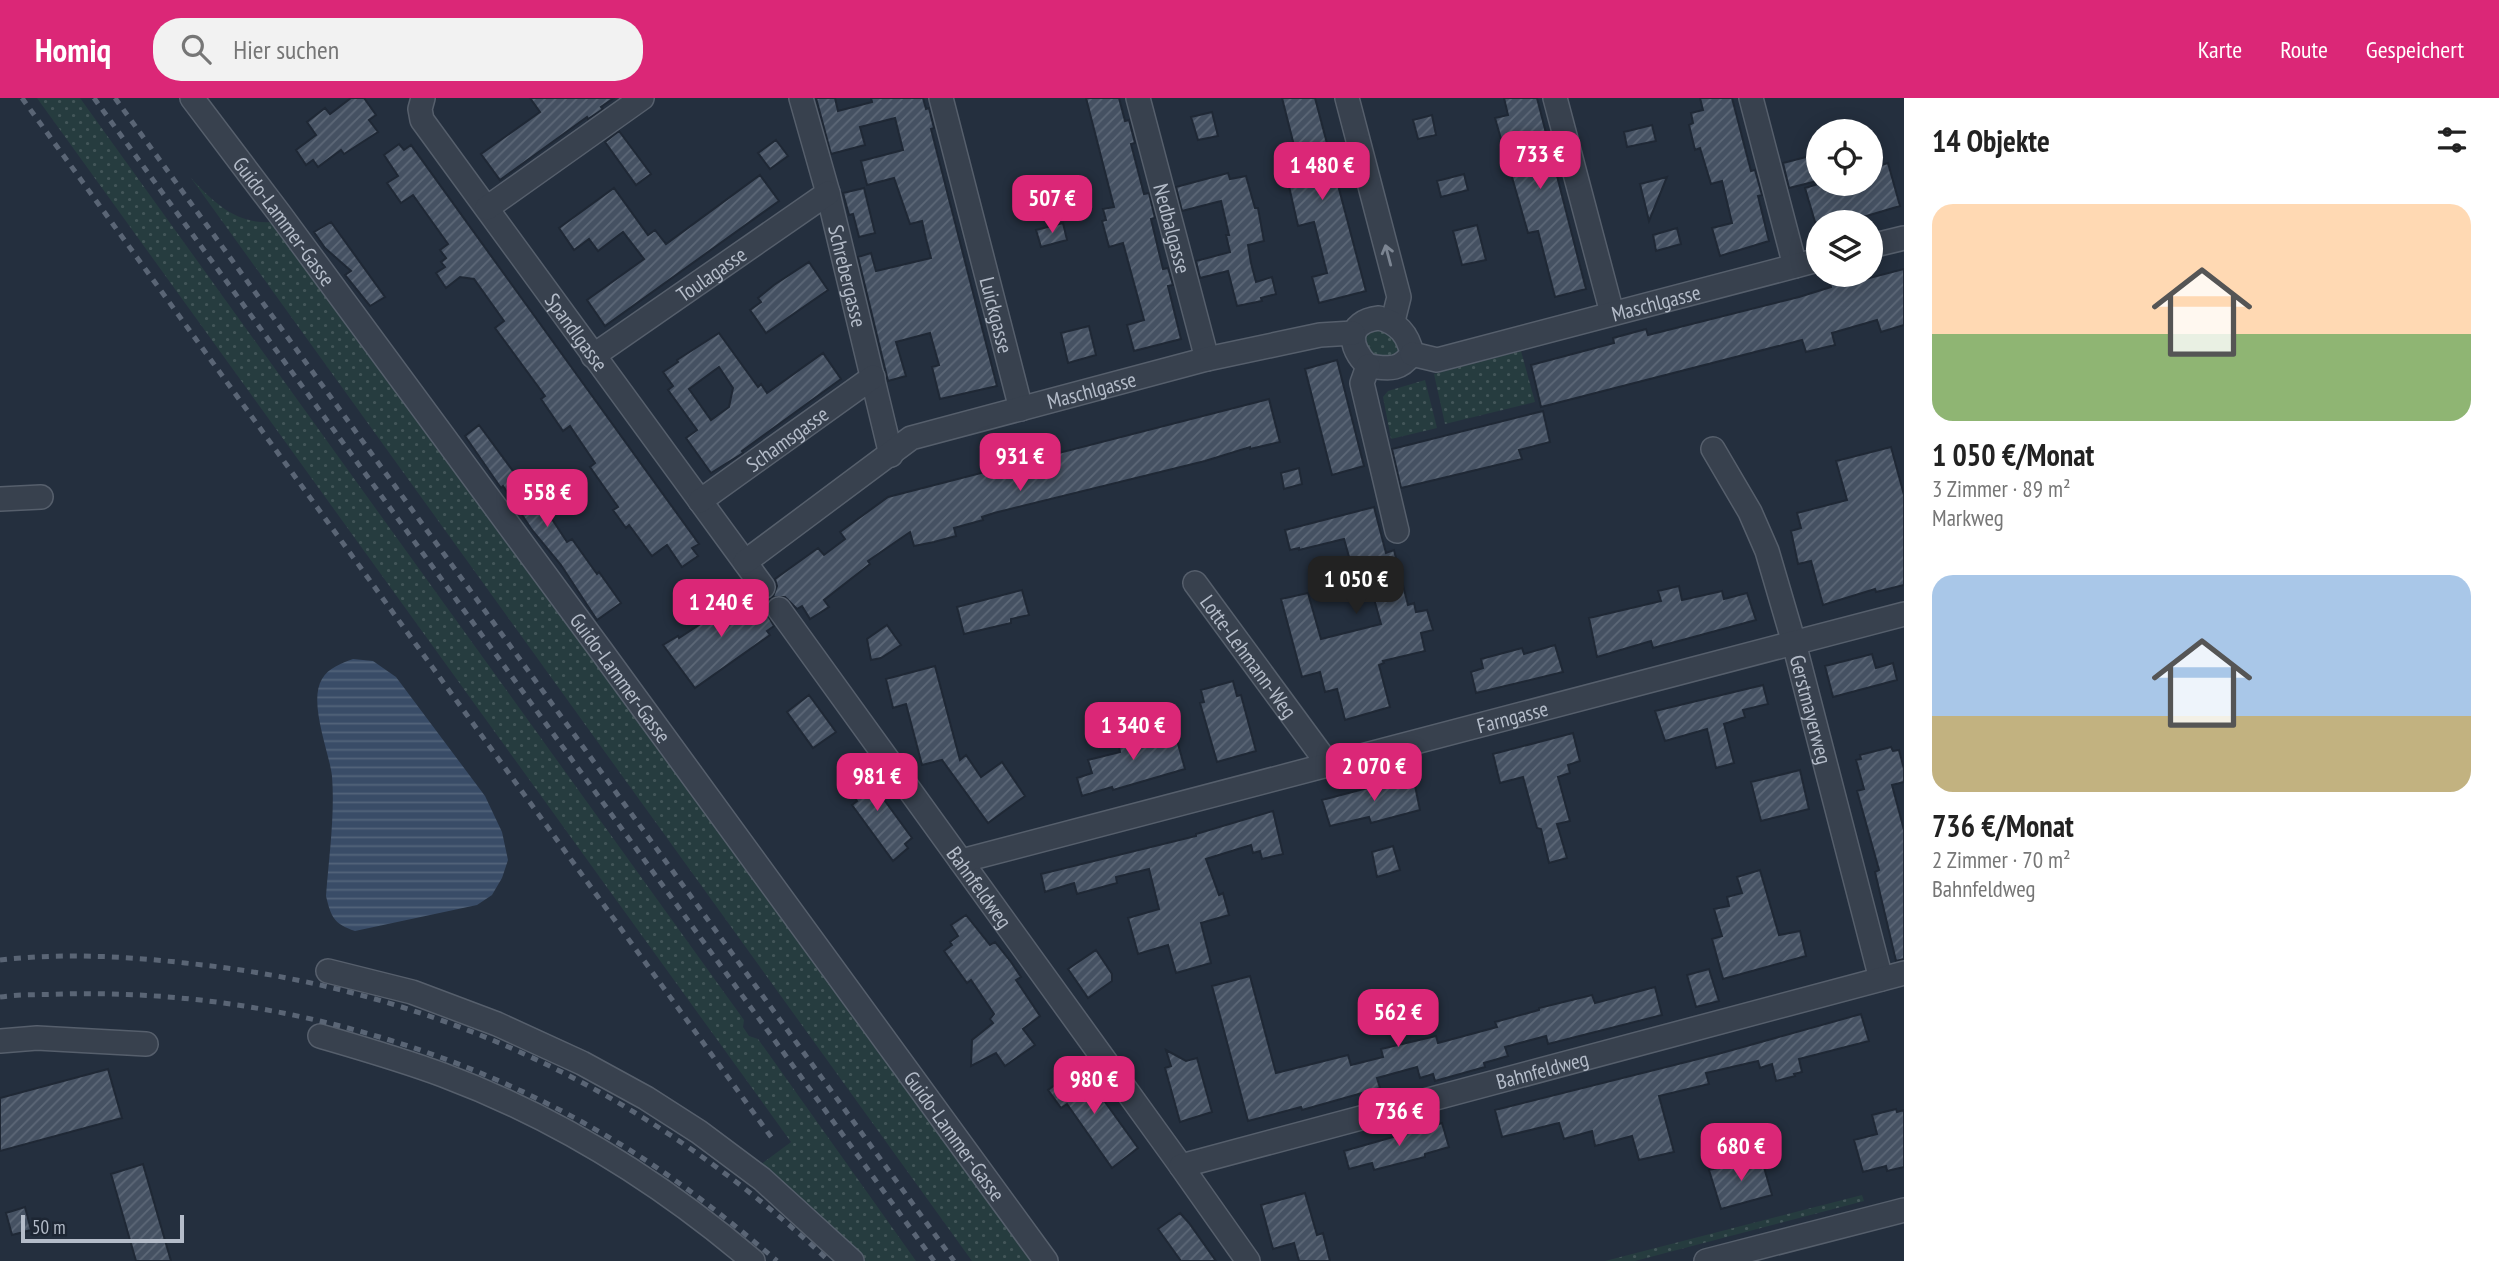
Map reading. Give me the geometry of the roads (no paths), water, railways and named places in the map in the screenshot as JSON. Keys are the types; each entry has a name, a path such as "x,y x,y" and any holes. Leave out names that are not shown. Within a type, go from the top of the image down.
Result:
{"street":[{"name":"Guido-Lammer-Gasse","path":"192,98 639,702 1046,1261"},
{"name":"Spandlgasse","path":"424,98 420,108 422,121 745,562"},
{"path":"487,208 642,98"},
{"name":"Schrebergasse","path":"802,98 828,193 891,455"},
{"name":"Luickgasse","path":"941,98 1021,410"},
{"name":"Nedbalgasse","path":"1138,98 1207,359"},
{"path":"1347,98 1399,297 1393,321"},
{"path":"1555,98 1612,313"},
{"path":"1751,98 1795,266"},
{"name":"Toulagasse","path":"593,356 828,193"},
{"path":"1883,243 1904,237"},
{"name":"Maschlgasse","path":"1412,354 1437,360 1806,263"},
{"path":"1379,318 1393,321 1409,339 1412,354 1404,365 1391,369 1367,366 1354,347 1353,333 1358,325 1368,320 1379,318"},
{"name":"Maschlgasse","path":"745,562 911,438 1207,359 1320,335 1353,333"},
{"path":"1367,366 1362,383 1397,531"},
{"name":"Schamsgasse","path":"700,501 873,377"},
{"name":"Gerstmayerweg","path":"1713,449 1751,512 1767,551 1794,643 1881,979"},
{"path":"0,499 41,497"},
{"path":"745,562 763,587"},
{"name":"Lotte-Lehmann-Weg","path":"1195,583 1328,764"},
{"name":"Bahnfeldweg","path":"779,609 1248,1261"},
{"name":"Farngasse","path":"961,861 1904,614"},
{"path":"328,971 412,992 497,1024 582,1063 646,1098 699,1132 762,1179 852,1261"},
{"name":"Bahnfeldweg","path":"1181,1166 1904,973"},
{"path":"320,1036 441,1074 534,1114 613,1157 665,1191 754,1261"},
{"path":"0,1041 37,1038 146,1044"},
{"path":"1706,1261 1904,1210"}],"water":[{"path":"353,659 373,661 396,677 485,796 502,832 508,860 492,895 477,905 355,931 342,926 332,914 326,896 332,821 332,776 317,700 318,689 325,675 336,666"}],"railway":[{"path":"22,98 774,1141"},
{"path":"94,98 934,1261"},
{"path":"115,98 954,1261"},
{"path":"0,960 92,956 185,963 276,976 365,996 450,1023 532,1058 611,1099 687,1146 760,1200 829,1261"},
{"path":"0,997 137,995 209,1001 352,1029 422,1051 491,1077 557,1108 620,1144 701,1199 777,1261"}]}
